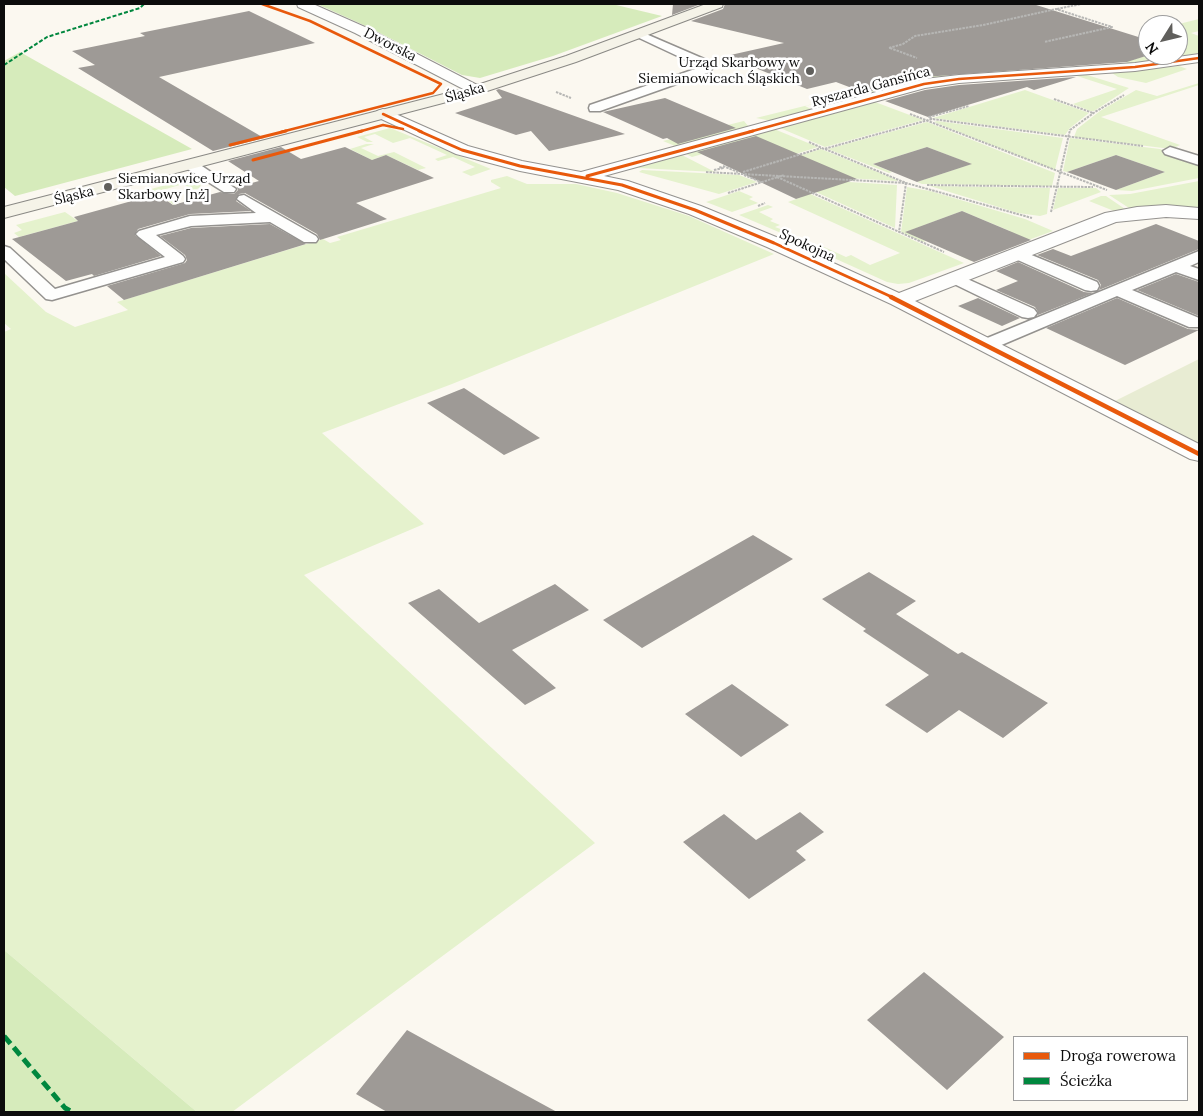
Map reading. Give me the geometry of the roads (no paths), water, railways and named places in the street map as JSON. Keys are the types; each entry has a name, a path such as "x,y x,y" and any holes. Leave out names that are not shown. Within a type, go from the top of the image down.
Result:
{"main road":[{"name":"Śląska","path":"4,213 476,90 572,59 717,4"}],"street":[{"name":"Dworska","path":"302,4 360,30 476,90"},
{"name":"Ryszarda Gansińca","path":"585,177 924,84 959,79 1135,67 1199,58"},
{"name":"Spokojna","path":"383,114 462,150 520,166 622,185 695,210 774,242 898,300 1199,454"},
{"path":"898,300 1112,217 1166,211 1199,213"}],"lane":[{"path":"595,108 706,69 707,65 639,34"},
{"path":"1170,152 1199,161"},
{"path":"191,165 228,189"},
{"path":"244,199 310,239"},
{"path":"4,251 52,295 177,259 144,234 190,221 273,217"},
{"path":"1017,254 1091,286"},
{"path":"986,345 1199,256"},
{"path":"1176,266 1199,275"},
{"path":"954,278 1028,313"},
{"path":"1117,290 1195,323"}],"place":[{"name":"Urząd Skarbowy w Siemianowicach Śląskich","path":"810,71"},
{"name":"Siemianowice Urząd Skarbowy [nż]","path":"108,187"}]}
